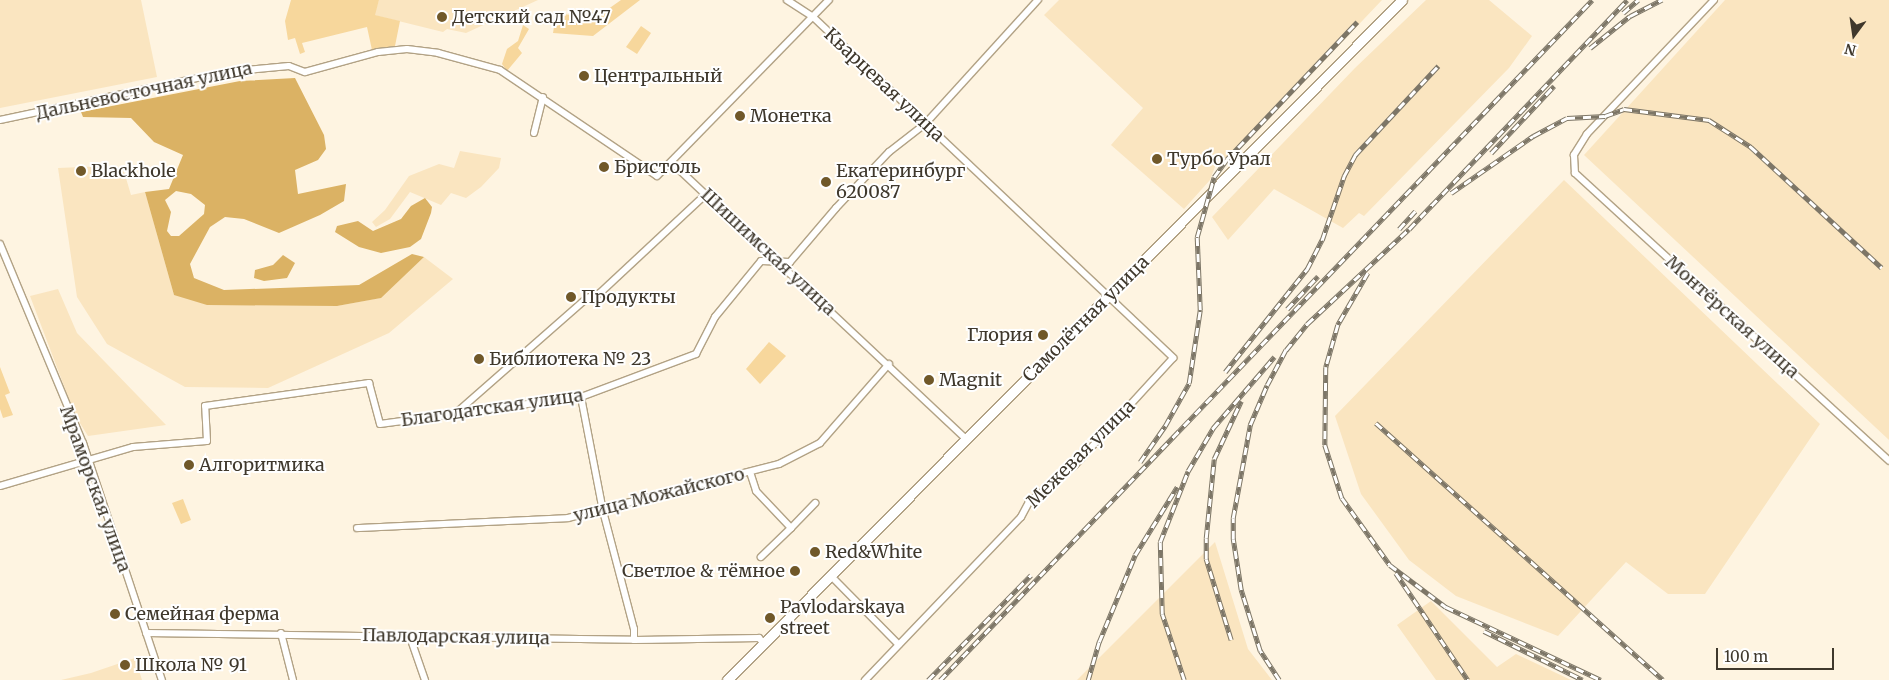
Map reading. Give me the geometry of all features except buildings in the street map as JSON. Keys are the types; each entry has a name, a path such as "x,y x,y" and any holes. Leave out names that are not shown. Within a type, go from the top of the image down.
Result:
{"main road":[{"name":"Самолётная улица","path":"727,680 832,577 966,438 1110,296 1402,0"}],"street":[{"name":"Кварцевая улица","path":"787,0 813,17 1110,296"},
{"path":"534,132 544,97 657,176 829,0"},
{"name":"Благодатская улица","path":"88,461 133,447 207,441 205,406 369,383 380,424 581,397 696,354 715,317 761,261 790,262 889,152 925,124 1038,0"},
{"name":"Монтёрская улица","path":"1714,0 1587,134 1574,155 1575,173 1889,462"},
{"name":"Дальневосточная улица","path":"0,120 255,66 289,66 305,72 378,52 430,52 500,70 544,97"},
{"name":"Шишимская улица","path":"671,162 966,438"},
{"path":"456,413 587,298 600,293 706,194"},
{"name":"Мраморская улица","path":"0,244 88,461 162,680"},
{"name":"Межевая улица","path":"865,680 1021,518 1029,502 1075,465 1173,358 1110,296"},
{"name":"улица Можайского","path":"357,528 568,518 603,512 779,464 820,443 888,364"},
{"path":"581,397 603,512 634,630 634,640"},
{"path":"0,486 88,461"},
{"path":"750,472 756,491 792,528"},
{"path":"761,557 816,502"},
{"path":"832,577 900,645"},
{"name":"Павлодарская улица","path":"146,632 634,640 759,638 764,644"},
{"path":"281,633 293,680"},
{"path":"410,636 425,680"}],"shaded area":[{"path":"0,0 141,0 157,77 0,108"},
{"path":"291,0 379,0 375,15 400,21 395,46 372,50 367,27 302,43 305,52 300,54 295,38 288,40 285,21"},
{"name":"Детский сад №47","path":"379,0 538,0 466,33 447,29 443,32 374,15"},
{"path":"621,0 640,0 593,36 553,33 554,27 562,24 563,14 588,17 592,12 604,12"},
{"path":"1059,0 1382,0 1230,160 1219,156 1210,180 1184,209 1111,145 1143,108 1044,15"},
{"path":"1426,0 1489,0 1532,36 1509,68 1364,216 1359,213 1343,228 1274,189 1228,240 1212,217 1355,68"},
{"path":"1725,0 1889,0 1889,440 1584,155"},
{"path":"523,25 529,29 518,48 522,53 507,71 502,64 507,49 518,41"},
{"path":"641,26 651,33 637,54 626,47"},
{"path":"295,78 324,135 326,149 318,160 295,170 298,194 346,184 344,201 320,215 279,233 244,219 225,217 210,227 190,264 194,278 224,290 359,285 412,254 424,257 381,298 337,306 207,305 174,295 145,192 169,189 183,155 154,142 131,118 83,117 81,112 240,81","holes":["176,191 191,194 205,205 204,214 179,236 171,236 167,231 171,212 165,200"]},
{"path":"460,151 501,158 499,168 481,187 466,198 451,193 441,205 410,192 390,219 376,227 372,222 385,210 409,176 439,164 454,168"},
{"path":"106,166 123,168 131,195 145,192 174,295 337,306 380,298 424,257 453,279 389,333 268,388 185,387 107,344 77,297 58,168"},
{"path":"1564,180 1820,424 1705,594 1668,594 1626,562 1558,636 1456,596 1409,560 1361,494 1335,416"},
{"path":"425,198 432,207 431,213 421,239 410,247 381,253 359,247 335,232 337,226 358,221 373,231 401,219 411,206"},
{"path":"283,255 295,263 287,278 264,281 254,278 255,270 273,265"},
{"path":"58,289 77,333 166,425 88,436 75,415 30,296"},
{"path":"769,342 786,356 760,384 746,369"},
{"path":"0,367 10,393 5,395 13,415 3,418 0,409"},
{"path":"183,499 191,520 181,524 172,503"},
{"path":"1215,542 1248,649 1272,680 1077,680"},
{"path":"1431,601 1497,667 1516,654 1571,680 1436,680 1397,625"},
{"name":"Школа № 91","path":"135,658 142,680 61,680 91,673"}],"railway":[{"path":"940,680 1592,0"},
{"path":"1279,680 1260,651 1241,590 1233,539 1233,518 1250,425 1267,385 1286,350 1307,324 1409,229 1627,0"},
{"path":"1623,13 1638,0"},
{"path":"1590,48 1630,16 1662,0"},
{"path":"1140,462 1165,426 1189,383 1200,310 1197,237 1214,177 1227,159 1357,22"},
{"path":"1225,372 1307,269 1322,240 1344,176 1355,155 1438,66"},
{"path":"1491,153 1554,86"},
{"path":"1451,193 1533,136 1567,118 1605,116 1624,109 1709,120 1751,147 1882,268"},
{"path":"1399,229 1415,211"},
{"path":"1368,273 1338,325 1326,367 1325,445 1342,498 1390,565 1446,607 1601,680"},
{"path":"1287,309 1318,276"},
{"path":"1184,680 1162,614 1160,542 1188,471 1213,428 1274,357"},
{"path":"1231,640 1206,559 1206,538 1214,459 1241,401"},
{"path":"1376,423 1663,680"},
{"path":"1088,680 1099,642 1135,555 1177,487"},
{"path":"1396,573 1468,680"},
{"path":"928,680 1031,575"},
{"path":"1484,631 1583,680"}],"place":[{"name":"Детский сад №47","path":"442,17"},
{"name":"Центральный","path":"584,76"},
{"name":"Монетка","path":"740,116"},
{"name":"Турбо Урал","path":"1157,159"},
{"name":"Бристоль","path":"604,167"},
{"name":"Blackhole","path":"81,171"},
{"name":"Екатеринбург 620087","path":"826,182"},
{"name":"Продукты","path":"571,297"},
{"name":"Глория","path":"1043,335"},
{"name":"Библиотека № 23","path":"479,359"},
{"name":"Magnit","path":"929,380"},
{"name":"Алгоритмика","path":"189,465"},
{"name":"Red&White","path":"815,552"},
{"name":"Светлое & тёмное","path":"795,571"},
{"name":"Семейная ферма","path":"115,614"},
{"name":"Pavlodarskaya street","path":"770,618"},
{"name":"Школа № 91","path":"125,665"}]}
